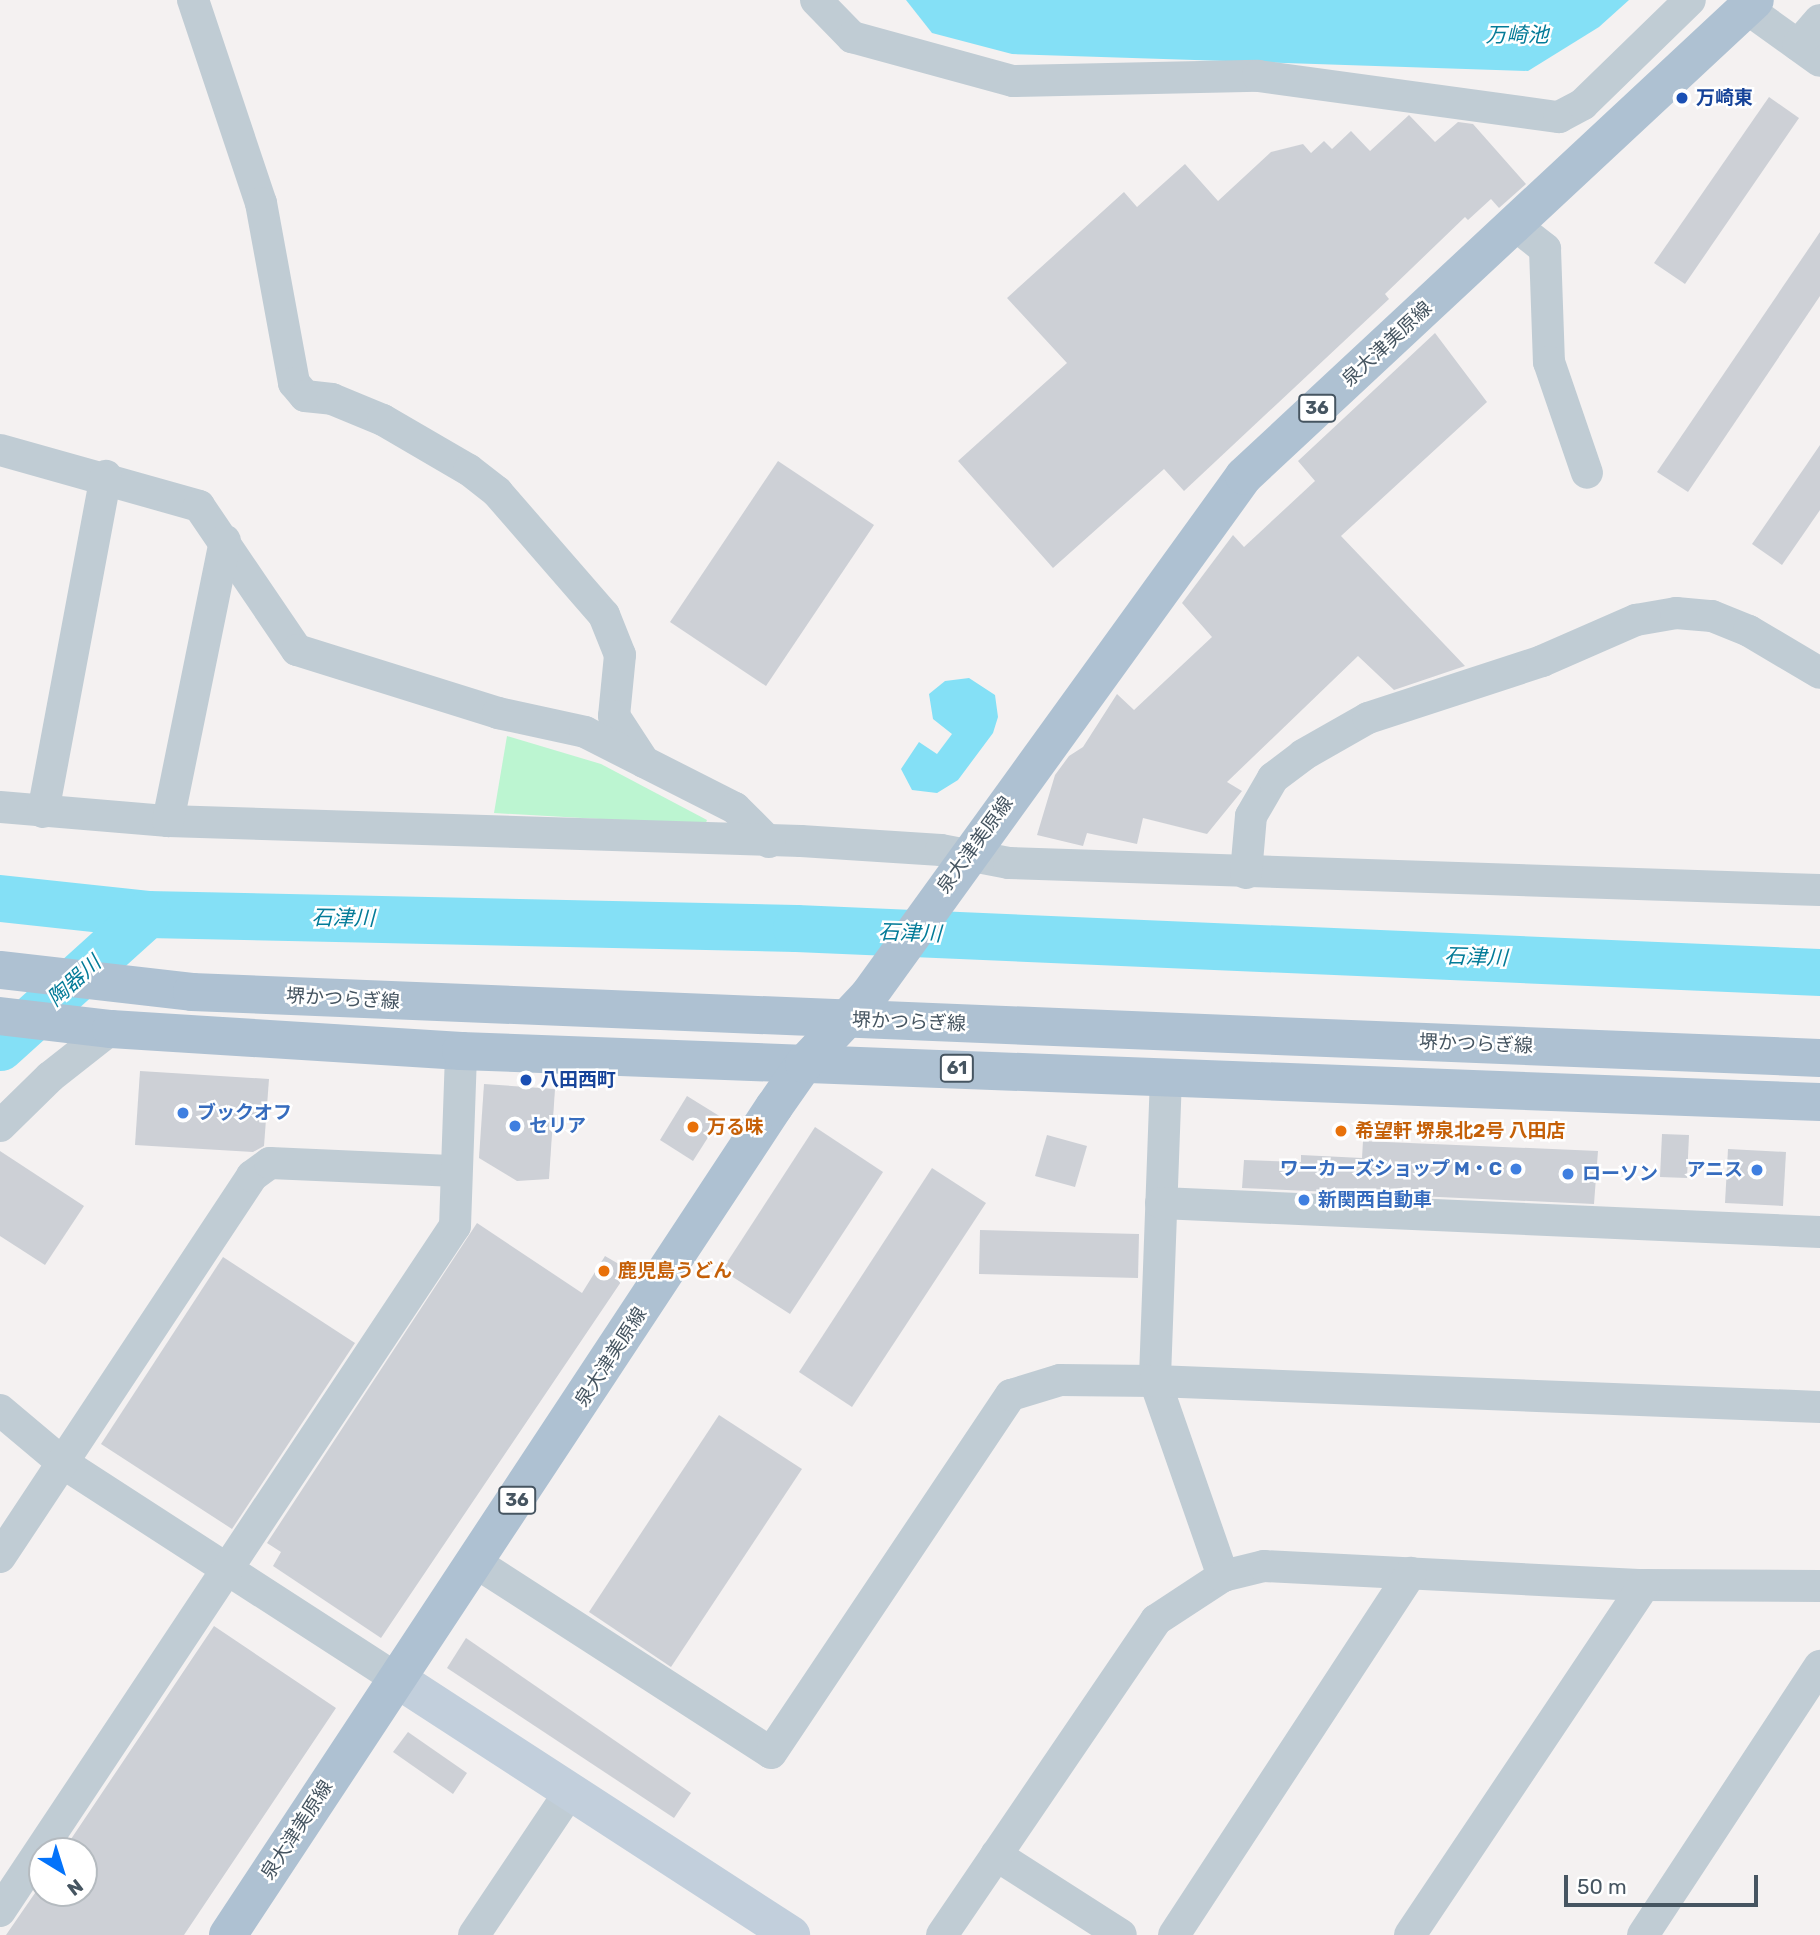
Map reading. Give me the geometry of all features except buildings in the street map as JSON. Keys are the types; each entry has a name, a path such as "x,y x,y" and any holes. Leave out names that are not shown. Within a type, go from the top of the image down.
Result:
{"main road":[{"name":"泉大津美原線","path":"228,1935 804,1064 860,1005 1244,475 1752,5"},
{"name":"堺かつらぎ線","path":"13,972 192,992 860,1005 1820,1058"},
{"name":"61","path":"0,1016 102,1029 461,1051 1820,1102"}],"street":[{"path":"193,0 261,203 294,383 305,397 332,400 383,420 469,470 497,492 604,615 620,655 614,716 643,762"},
{"path":"816,0 852,37 1013,81 1258,76 1559,117 1583,104 1690,0"},
{"path":"1752,5 1809,53 1820,20"},
{"path":"1516,226 1545,249 1549,362 1587,473"},
{"path":"0,450 106,476 199,506 297,650 498,713 585,732 735,808 769,842"},
{"path":"43,812 106,476"},
{"path":"168,821 225,541"},
{"path":"1246,873 1251,816 1273,778 1303,755 1368,718 1542,661 1636,620 1676,613 1712,616 1749,631 1820,673"},
{"path":"0,807 168,821 769,842 960,866 1009,863 1820,891"},
{"path":"0,1126 102,1029"},
{"path":"0,1911 455,1226 461,1051"},
{"path":"1166,1077 1155,1381 1223,1576"},
{"path":"0,1557 252,1177 270,1163 456,1171"},
{"path":"1161,1203 1820,1233"},
{"path":"475,1562 771,1753 1011,1395 1060,1380 1155,1381 1820,1407"},
{"path":"0,1410 63,1463 791,1935"},
{"path":"942,1935 1156,1620 1223,1576 1264,1566 1644,1585 1820,1586"},
{"path":"1174,1935 1411,1573"},
{"path":"1410,1935 1644,1585"},
{"path":"1643,1935 1820,1666"},
{"path":"474,1935 571,1790"},
{"path":"996,1855 1121,1935"}],"green space":[{"path":"507,736 601,764 707,820 705,825 494,813"}],"water":[{"name":"万崎池","path":"906,0 1629,0 1599,27 1528,71 1012,54 932,33"},
{"path":"969,678 995,695 998,717 993,733 958,780 937,793 912,790 901,769 919,742 937,754 952,734 933,719 929,694 945,681"}],"waterway":[{"name":"石津川","path":"0,898 147,914 796,928 1820,972"},
{"name":"陶器川","path":"0,1047 147,914"}],"place":[{"name":"万崎東","path":"1682,98"},
{"name":"八田西町","path":"526,1080"},
{"name":"ブックオフ","path":"183,1113"},
{"name":"セリア","path":"515,1126"},
{"name":"万る味","path":"693,1127"},
{"name":"希望軒 堺泉北2号 八田店","path":"1341,1131"},
{"name":"ワーカーズショップ M・C","path":"1516,1169"},
{"name":"アニス","path":"1757,1170"},
{"name":"ローソン","path":"1568,1174"},
{"name":"新関西自動車","path":"1304,1200"},
{"name":"鹿児島うどん","path":"604,1271"}]}
